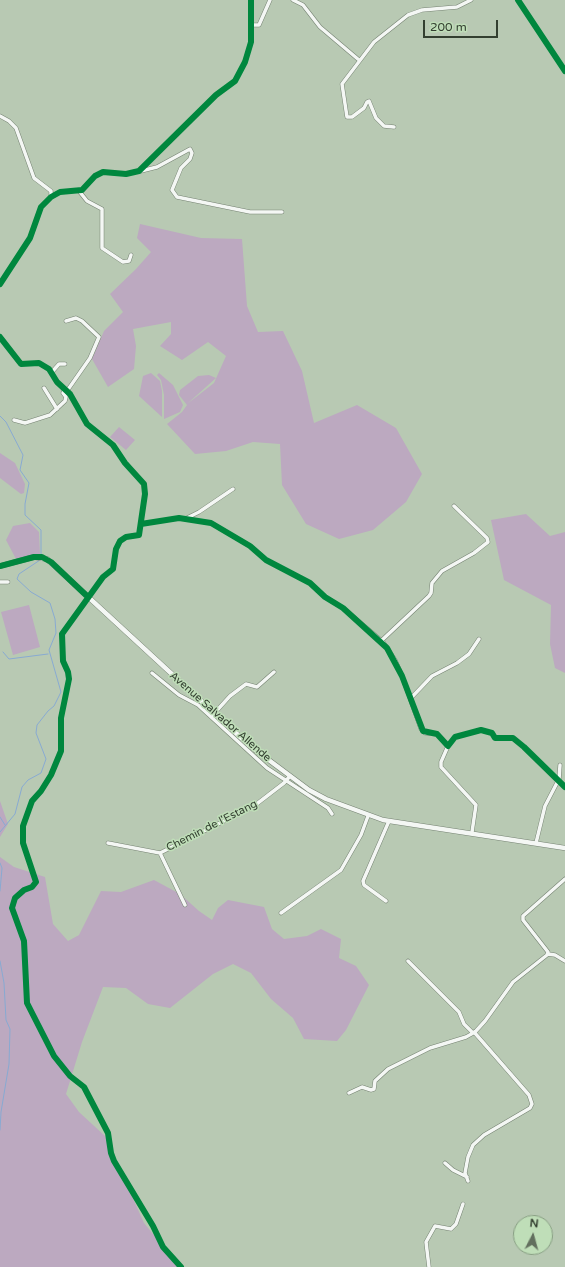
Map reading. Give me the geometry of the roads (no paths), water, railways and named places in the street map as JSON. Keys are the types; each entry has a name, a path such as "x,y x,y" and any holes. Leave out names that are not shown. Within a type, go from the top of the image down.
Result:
{"main road":[{"name":"Avenue Salvador Allende","path":"0,566 41,557 51,562 90,595 96,604 213,715 257,752 290,776 326,799 368,816 389,821 565,845"},
{"name":"Avenue Salvador Allende","path":"536,842 565,848"}],"street":[{"path":"140,171 216,95 235,81 249,52 252,37 251,0"},
{"path":"252,25 259,25 270,0"},
{"path":"292,0 303,4 320,27 359,60"},
{"path":"394,127 384,126 372,111 369,101 364,108 352,116 347,117 342,84 374,42 408,15 422,10 457,7 471,0"},
{"path":"518,0 565,71"},
{"path":"0,116 16,128 34,178 51,190 52,197"},
{"path":"0,284 30,238 41,207 52,197 60,192 86,188 95,176 103,172 126,174 157,167 190,149 192,153 190,159 181,168 172,190 177,197 250,212 282,212"},
{"path":"79,190 87,201 102,209 102,248 123,262 129,261 131,255"},
{"path":"14,420 25,423 33,422 50,415 66,398 63,393 90,358 99,337 82,321 76,318 66,321"},
{"path":"0,337 2,342 21,364 39,363 52,372 57,382 66,390 87,424 113,445 144,484 145,494 138,536 126,537 120,541 116,549 113,569 103,577 64,631 62,638 63,661 69,679 61,718 60,756 41,791 32,801 23,826 23,842 36,882 32,888 24,890 15,898 12,908 24,941 26,1003 54,1056 70,1076 84,1087 108,1133 111,1153 114,1161 153,1226 163,1247 181,1267"},
{"path":"52,372 59,364 65,364"},
{"path":"44,388 57,409"},
{"path":"184,519 198,512 234,489"},
{"path":"381,641 429,596 431,593 432,583 442,571 474,554 488,542 488,538 454,506"},
{"path":"141,524 184,519 210,523 250,546 266,560 310,583 325,597 343,608 381,641 395,660 423,731 437,734 448,746 441,762 441,767 476,805 472,832"},
{"path":"0,582 8,582"},
{"path":"411,698 432,676 457,663 469,654 479,639"},
{"path":"213,715 230,696 246,684 257,687 274,672"},
{"path":"152,673 179,695 213,715 267,768 328,808 332,814"},
{"path":"524,747 558,781"},
{"path":"536,842 545,806 558,781 560,765"},
{"name":"Chemin de l'Estang","path":"185,906 160,853 254,806 290,776"},
{"path":"281,913 341,870 361,835 368,816"},
{"path":"386,901 364,885 363,881 389,821"},
{"path":"108,843 160,853"},
{"path":"565,879 524,916 522,920 548,954 555,955 565,961"},
{"path":"349,1093 362,1087 371,1090 374,1089 375,1081 379,1076 406,1059 430,1048 466,1037 473,1033 485,1021 513,982 548,954"},
{"path":"408,961 459,1012 464,1024 528,1095 532,1104 530,1108 484,1135 473,1145 468,1157 466,1173 467,1179 453,1170 445,1162"},
{"path":"429,1267 426,1242 434,1226 451,1229 456,1224 463,1204"}],"waterway":[{"path":"0,416 6,422 23,455 20,470 29,483 25,504 25,515 41,530 41,555"},
{"path":"0,832 15,814 22,787 28,780 41,773 46,759 36,733 37,725 54,706 61,692 49,650 56,633 55,619 50,603 31,592 17,579 19,574 40,560"},
{"path":"3,652 9,659 48,654"},
{"path":"0,817 5,825"},
{"path":"0,863 2,868 0,891"},
{"path":"0,961 4,983 6,1020 10,1029 9,1064 1,1112 0,1130"}]}
